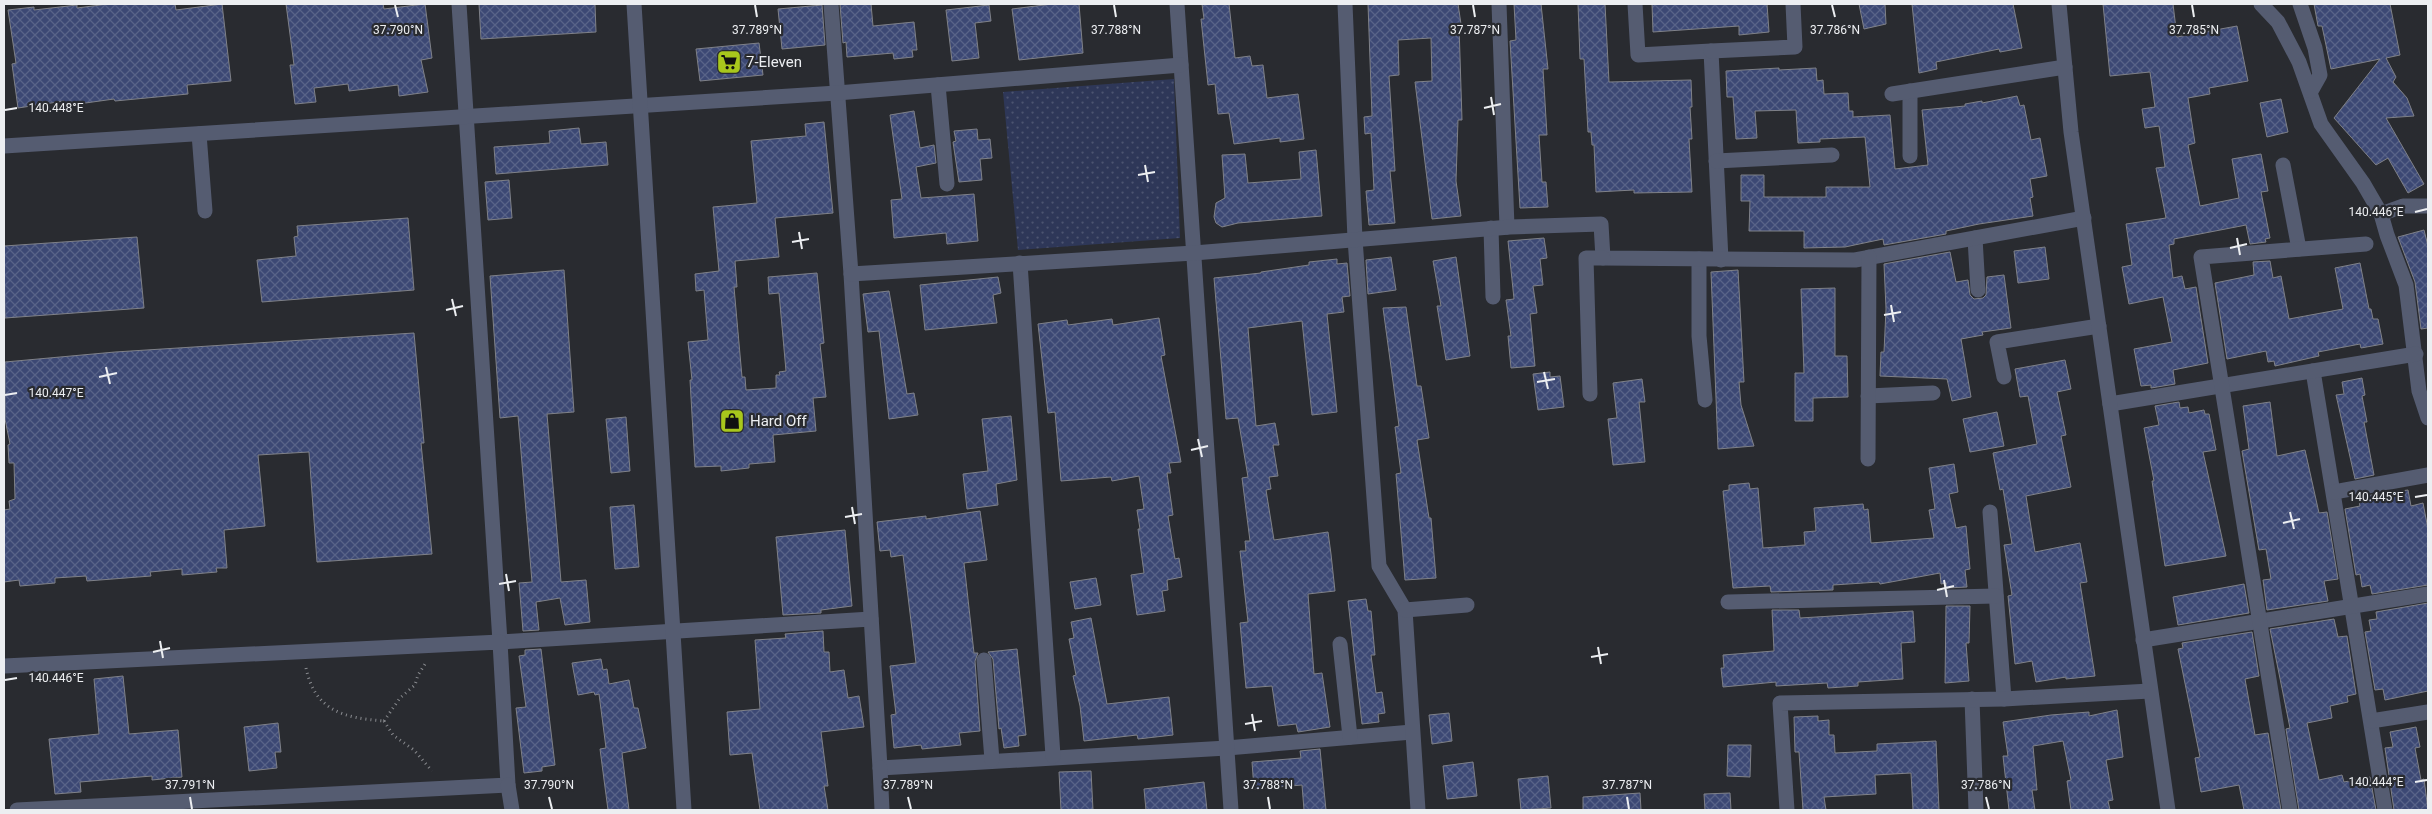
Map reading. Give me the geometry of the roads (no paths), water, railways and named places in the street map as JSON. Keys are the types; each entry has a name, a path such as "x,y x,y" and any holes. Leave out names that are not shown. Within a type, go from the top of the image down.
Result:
{"street":[{"path":"459,4 508,785 512,810"},
{"path":"634,4 684,810"},
{"path":"831,4 851,274 882,810"},
{"path":"1177,4 1232,810"},
{"path":"1345,4 1355,239 1379,566 1405,610 1418,810"},
{"path":"1499,4 1507,227"},
{"path":"1635,4 1638,55 1794,47 1793,4"},
{"path":"2059,4 2071,132 2168,810"},
{"path":"2261,4 2278,22 2299,62 2321,124 2363,183 2381,214 2406,284 2419,391 2428,418"},
{"path":"2300,4 2315,48 2320,75 2311,92"},
{"path":"1711,52 1721,260"},
{"path":"4,146 837,92 1181,65"},
{"path":"1892,94 2065,67"},
{"path":"938,84 947,184"},
{"path":"1910,91 1910,156"},
{"path":"199,134 205,211"},
{"path":"1716,161 1832,155"},
{"path":"2283,165 2299,249"},
{"path":"2381,214 2403,206 2428,206"},
{"path":"1590,394 1586,258 1854,260 2084,218"},
{"path":"851,274 1194,253 1490,228 1601,224 1603,258"},
{"path":"1490,228 1493,298"},
{"path":"1975,238 1978,290"},
{"path":"2290,810 2201,256 2366,244"},
{"path":"1868,459 1869,257"},
{"path":"1699,259 1700,336 1705,400"},
{"path":"1020,263 1053,756"},
{"path":"2004,377 1997,342 2099,326"},
{"path":"2110,404 2416,354"},
{"path":"2314,371 2385,810"},
{"path":"1868,396 1933,393"},
{"path":"2334,492 2428,475"},
{"path":"1990,512 2004,699"},
{"path":"2143,640 2428,594"},
{"path":"1728,602 1996,596"},
{"path":"1405,610 1468,605"},
{"path":"4,666 500,642 871,618"},
{"path":"1340,644 1350,737"},
{"path":"984,660 992,760"},
{"path":"1787,810 1780,702 2004,699 2150,690"},
{"path":"1972,699 1976,810"},
{"path":"2371,721 2428,712"},
{"path":"880,768 1053,756 1227,748 1412,732"},
{"path":"17,810 508,785"}],"place":[{"name":"7-Eleven","path":"729,62"},
{"name":"Hard Off","path":"732,421"}]}
